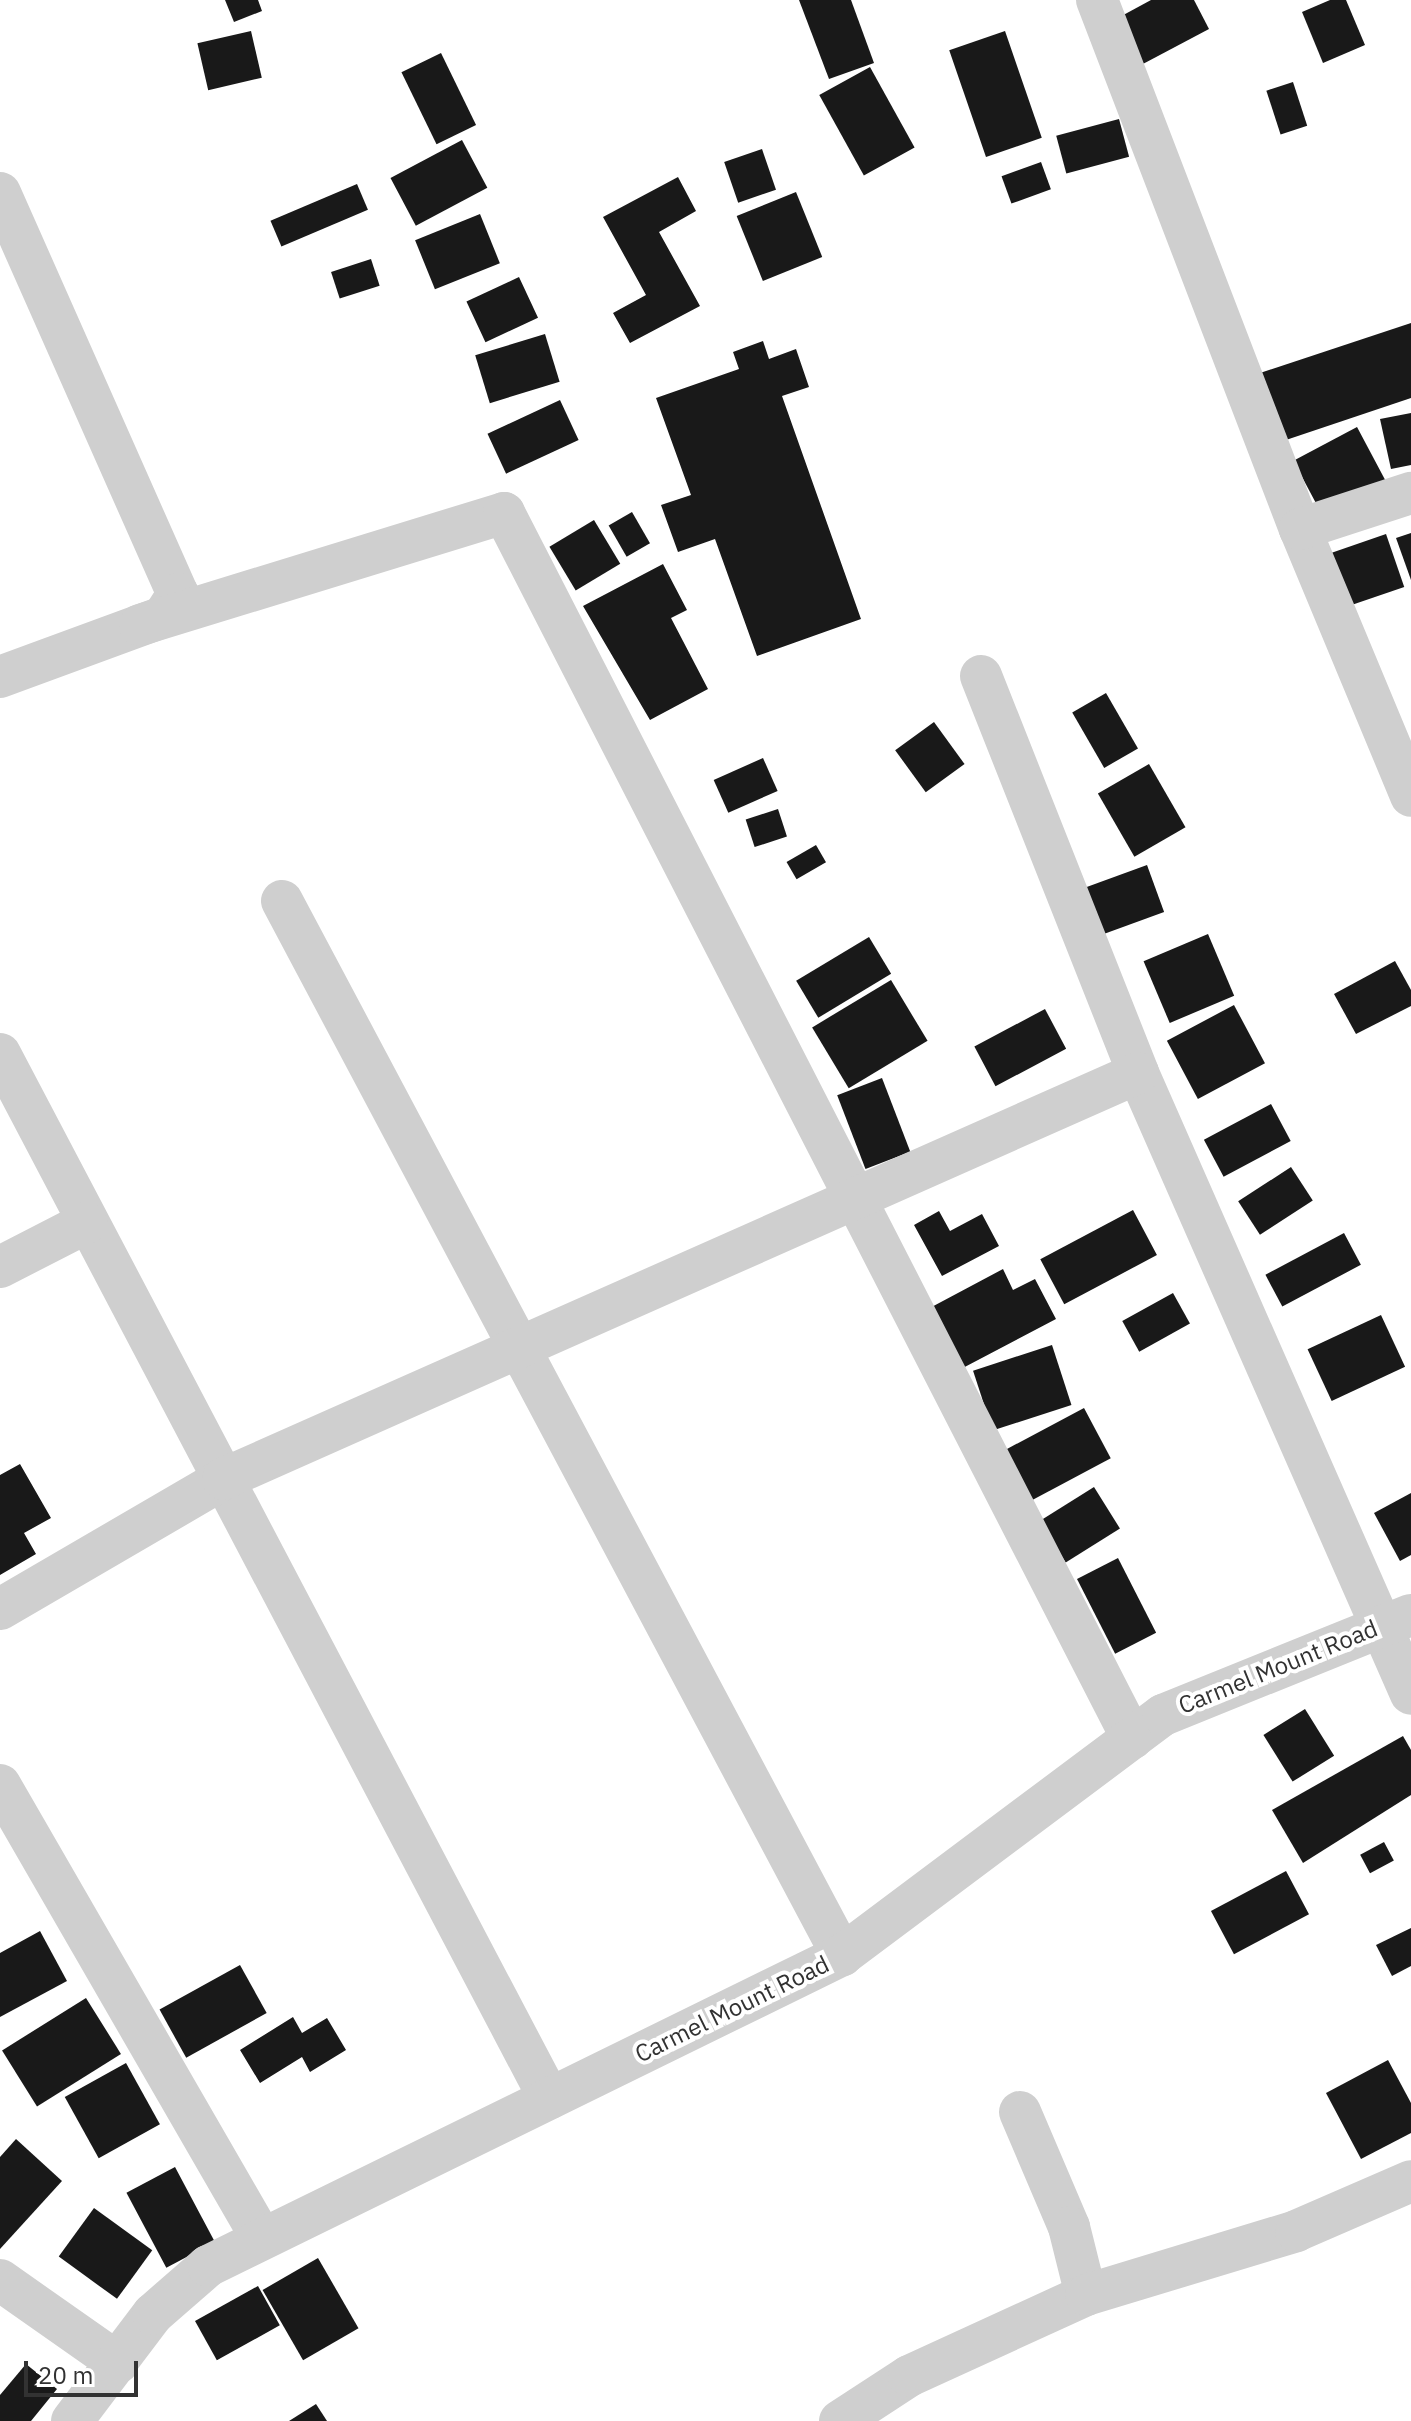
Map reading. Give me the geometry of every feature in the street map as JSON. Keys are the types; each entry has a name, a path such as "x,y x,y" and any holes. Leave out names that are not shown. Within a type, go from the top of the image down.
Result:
{"street":[{"path":"1097,0 1300,529 1411,796"},
{"path":"0,193 172,573 176,601 163,617 0,677"},
{"path":"1300,529 1411,493"},
{"path":"140,625 504,513 852,1198 1132,1738"},
{"path":"981,676 1138,1073 1394,1620 1411,1694"},
{"path":"282,901 842,1955"},
{"path":"0,1054 86,1223 549,2098"},
{"path":"0,1609 223,1479 519,1344 1138,1073"},
{"path":"0,1267 86,1223"},
{"name":"Carmel Mount Road","path":"72,2421 153,2314 208,2266 842,1955 1163,1715 1394,1620"},
{"path":"0,1785 262,2239"},
{"path":"1020,2112 1069,2227 1086,2295"},
{"path":"840,2421 909,2376 1086,2295 1296,2231 1411,2181"},
{"path":"0,2280 118,2363"}],"building":[{"path":"225,0 258,0 262,11 234,22"},
{"path":"799,0 851,0 874,63 829,79"},
{"path":"1151,0 1194,0 1209,29 1141,65 1116,19"},
{"path":"1330,0 1346,0 1365,45 1323,63 1302,12"},
{"path":"251,31 262,78 208,90 197,43"},
{"path":"1005,31 1042,138 986,157 949,50"},
{"path":"441,53 476,125 437,144 401,72"},
{"path":"870,67 915,147 864,176 819,95"},
{"path":"1293,82 1307,126 1281,134 1266,91"},
{"path":"1119,119 1129,157 1066,173 1056,136"},
{"path":"462,140 487,188 416,226 390,178"},
{"path":"762,149 776,190 738,203 724,162"},
{"path":"1041,162 1051,189 1011,204 1002,176"},
{"path":"678,177 696,211 659,232 700,306 630,343 613,313 646,295 603,217"},
{"path":"357,184 368,210 281,247 270,221"},
{"path":"796,192 822,257 763,281 737,216"},
{"path":"480,214 500,263 435,289 415,240"},
{"path":"371,259 380,286 340,299 331,272"},
{"path":"519,277 538,318 485,342 466,302"},
{"path":"1411,323 1411,398 1277,443 1254,375"},
{"path":"545,334 560,382 490,403 475,355"},
{"path":"763,341 769,359 796,349 809,387 782,396 861,619 757,656 715,539 678,552 661,505 691,495 656,398 739,369 733,352"},
{"path":"560,400 579,440 506,474 487,434"},
{"path":"1411,413 1411,465 1391,469 1380,419"},
{"path":"1357,427 1386,482 1323,516 1293,461"},
{"path":"632,512 650,543 627,557 609,526"},
{"path":"594,520 620,564 576,590 549,547"},
{"path":"1411,533 1411,580 1396,538"},
{"path":"1386,534 1404,587 1343,608 1325,555"},
{"path":"663,564 687,610 671,618 708,689 650,720 583,606"},
{"path":"1106,693 1138,748 1104,768 1072,712"},
{"path":"934,722 965,764 926,792 895,750"},
{"path":"763,758 778,791 728,813 714,780"},
{"path":"1149,764 1186,827 1134,857 1098,794"},
{"path":"778,809 787,837 755,847 746,820"},
{"path":"816,845 826,862 797,879 787,862"},
{"path":"1147,865 1164,912 1098,936 1081,889"},
{"path":"1208,934 1234,996 1170,1023 1144,961"},
{"path":"869,937 891,974 818,1018 796,981"},
{"path":"1395,961 1411,990 1411,1006 1356,1034 1334,994"},
{"path":"891,980 928,1041 849,1088 812,1027"},
{"path":"1234,1005 1265,1063 1198,1099 1167,1041"},
{"path":"1045,1009 1066,1049 995,1086 974,1047"},
{"path":"882,1078 910,1152 865,1169 837,1095"},
{"path":"1271,1104 1291,1141 1224,1177 1204,1140"},
{"path":"1291,1167 1313,1201 1260,1235 1238,1201"},
{"path":"1133,1210 1157,1255 1064,1304 1040,1259"},
{"path":"939,1211 950,1231 982,1214 999,1246 942,1276 914,1225"},
{"path":"1344,1233 1361,1265 1282,1307 1265,1275"},
{"path":"1003,1269 1013,1290 1035,1279 1056,1319 959,1370 926,1310"},
{"path":"1173,1293 1190,1324 1139,1352 1122,1321"},
{"path":"1381,1315 1405,1367 1332,1401 1308,1349"},
{"path":"1052,1345 1071,1405 993,1431 973,1371"},
{"path":"1084,1408 1111,1458 1029,1502 1002,1452"},
{"path":"20,1464 51,1518 24,1533 36,1554 0,1575 0,1475"},
{"path":"1094,1487 1120,1529 1066,1562 1040,1521"},
{"path":"1411,1493 1411,1555 1400,1561 1374,1513"},
{"path":"1118,1558 1156,1633 1115,1654 1077,1579"},
{"path":"1305,1709 1334,1756 1293,1782 1263,1735"},
{"path":"1403,1736 1411,1750 1411,1795 1303,1863 1272,1810"},
{"path":"1384,1842 1394,1861 1370,1873 1360,1855"},
{"path":"1286,1871 1309,1914 1234,1954 1211,1911"},
{"path":"1411,1928 1411,1966 1392,1976 1376,1945"},
{"path":"40,1931 67,1981 0,2017 0,1953"},
{"path":"240,1965 267,2013 186,2058 160,2010"},
{"path":"86,1998 121,2054 37,2106 2,2050"},
{"path":"293,2017 302,2033 327,2018 346,2050 310,2072 302,2057 260,2083 240,2050"},
{"path":"1388,2060 1411,2103 1411,2133 1361,2159 1326,2093"},
{"path":"126,2063 160,2124 99,2158 65,2097"},
{"path":"16,2139 62,2181 0,2249 0,2157"},
{"path":"175,2167 215,2242 166,2268 126,2193"},
{"path":"94,2208 152,2250 117,2299 59,2257"},
{"path":"318,2258 358,2328 303,2360 263,2290"},
{"path":"258,2286 280,2325 217,2360 195,2321"},
{"path":"26,2364 57,2389 31,2421 0,2421 0,2395"},
{"path":"316,2404 327,2421 289,2421"}]}
